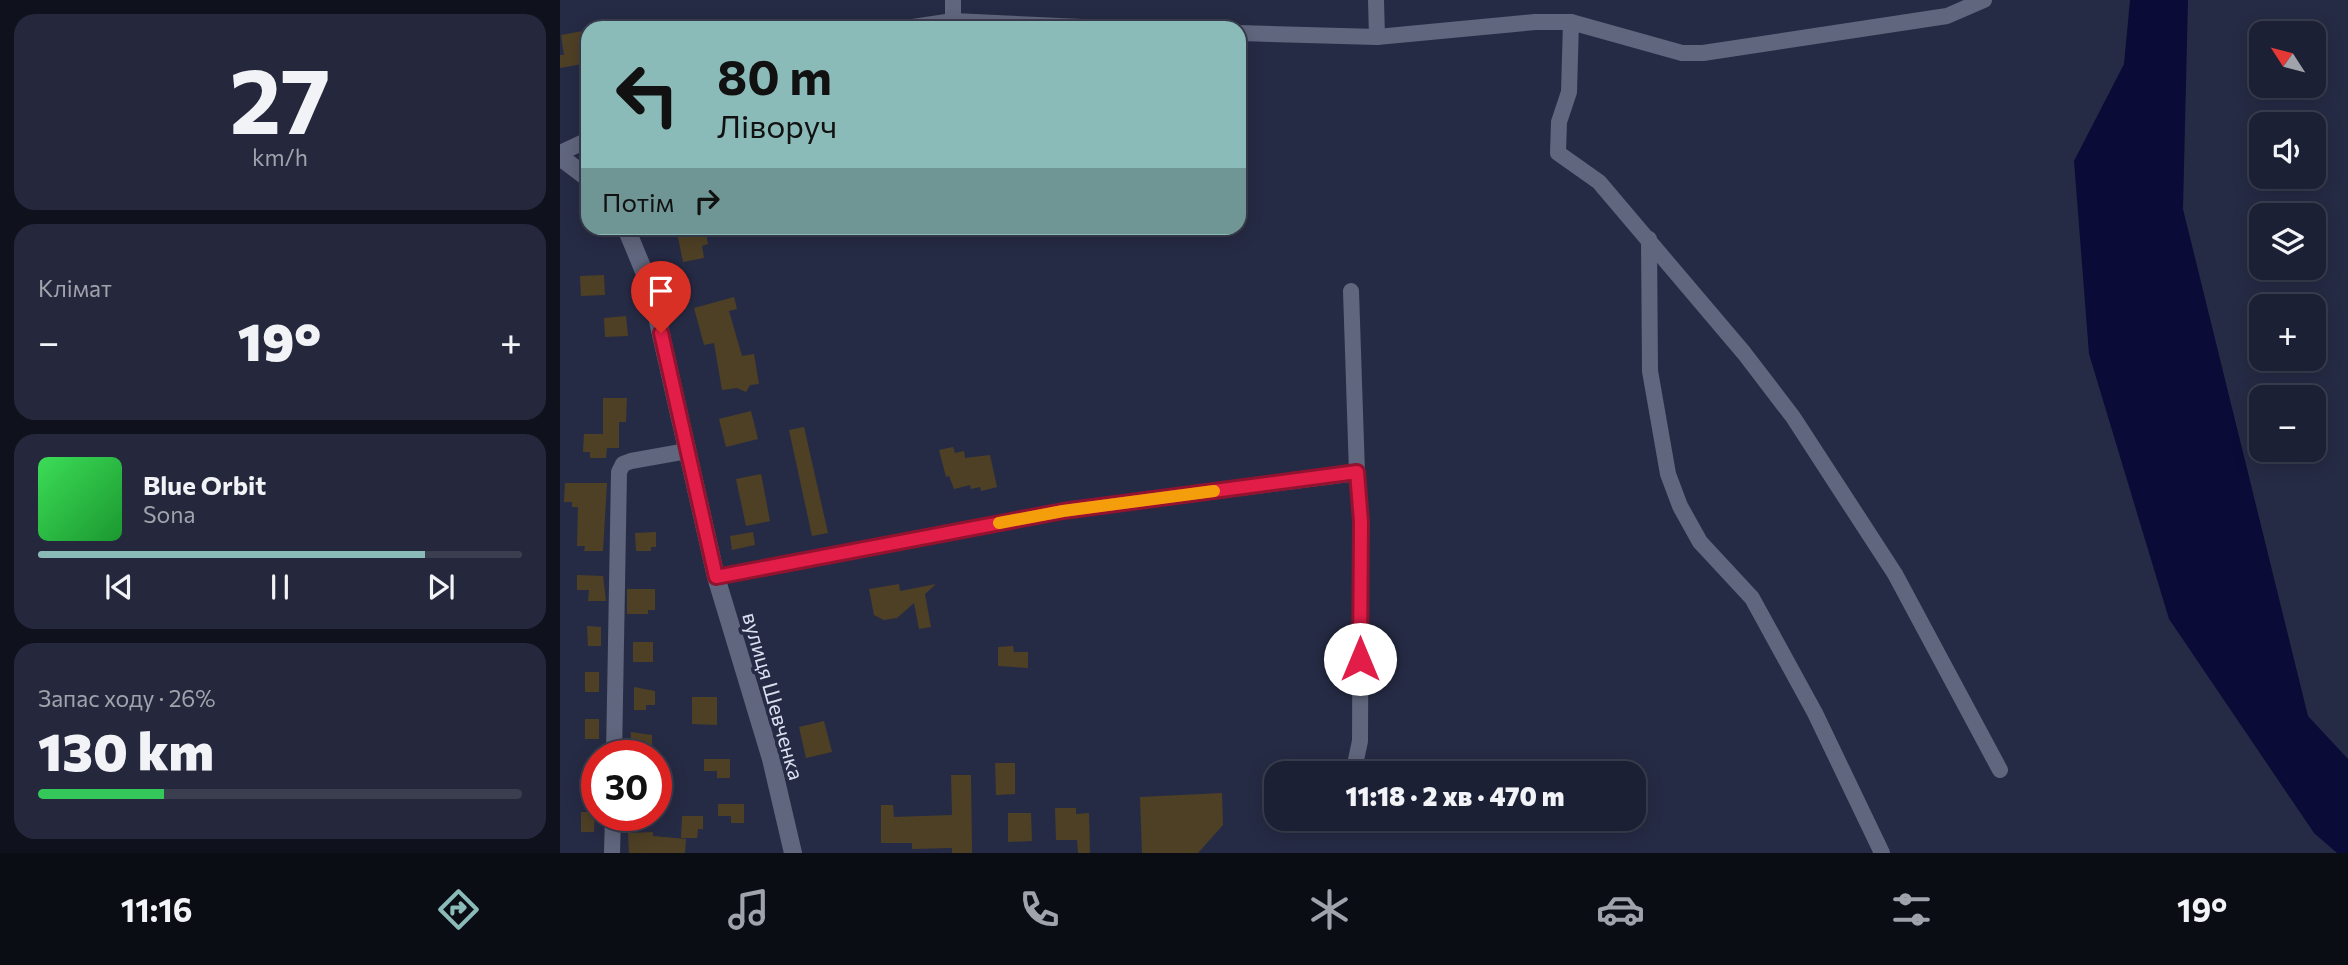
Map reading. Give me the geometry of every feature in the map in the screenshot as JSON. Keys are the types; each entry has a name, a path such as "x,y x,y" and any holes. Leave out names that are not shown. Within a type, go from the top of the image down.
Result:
{"street":[{"path":"953,0 953,21"},
{"path":"1376,0 1377,37"},
{"path":"1246,33 1377,37 1535,22 1571,22 1682,53 1703,53 1947,16 1983,2"},
{"path":"1571,22 1569,92 1559,122 1558,153 1600,182 1793,417 1895,574 2000,771"},
{"path":"581,143 560,155 581,172"},
{"name":"вулиця Шевченка","path":"629,235 650,286 716,577 771,759 793,853"},
{"path":"1649,239 1650,371 1658,432 1668,474 1680,506 1700,542 1752,598 1815,713 1882,853"},
{"path":"1351,291 1361,522 1360,741 1356,761"},
{"path":"614,740 622,464 687,451"},
{"path":"716,577 1063,511 1357,472"},
{"path":"612,853 613,831"}],"shaded area":[{"path":"2130,0 2188,0 2183,209 2308,716 2348,759 2348,853 2337,853 2314,833 2169,619 2089,354 2074,161 2124,64"}],"building":[{"path":"581,31 581,64 560,68 560,55 564,55 561,35"},
{"path":"677,235 706,235 708,244 702,246 704,258 683,262"},
{"path":"604,275 605,295 581,296 580,276"},
{"path":"734,297 737,309 729,311 742,356 754,354 759,384 750,385 746,392 737,388 722,390 714,343 704,345 694,308"},
{"path":"626,316 628,336 605,337 604,318"},
{"path":"603,398 627,398 626,422 619,422 619,448 607,448 606,458 590,458 590,452 583,452 584,434 603,434"},
{"path":"751,411 758,439 726,447 719,419"},
{"path":"804,427 828,533 812,536 789,430"},
{"path":"953,447 955,453 964,451 965,458 990,455 997,487 981,491 980,487 971,489 970,485 954,489 949,476 946,477 939,450"},
{"path":"761,474 770,521 746,526 736,479"},
{"path":"565,483 607,483 603,551 584,551 585,546 577,546 578,507 572,507 572,502 564,502"},
{"path":"656,532 656,547 651,547 651,551 636,551 635,533"},
{"path":"753,532 755,545 732,550 730,536"},
{"path":"577,575 603,576 606,601 588,601 589,590 577,590"},
{"path":"899,584 900,591 936,584 925,594 931,627 919,629 914,603 897,618 884,620 874,615 869,589"},
{"path":"627,589 655,589 655,610 648,610 648,614 627,614"},
{"path":"587,626 601,627 601,646 588,646"},
{"path":"633,642 653,642 653,662 633,662"},
{"path":"1013,646 1014,652 1028,652 1028,668 998,666 998,647"},
{"path":"585,672 599,672 599,692 585,692"},
{"path":"634,687 655,691 655,705 646,705 646,710 634,710"},
{"path":"692,697 717,697 717,725 692,724"},
{"path":"585,719 599,719 599,739 585,739"},
{"path":"824,721 832,752 806,758 799,727"},
{"path":"631,732 652,735 652,740 631,740"},
{"path":"704,759 730,759 730,778 717,778 717,771 704,771"},
{"path":"995,763 1015,763 1015,794 996,795"},
{"path":"951,775 971,775 972,853 952,853 952,848 912,849 912,843 881,843 881,805 893,805 894,817 952,815"},
{"path":"1222,793 1223,825 1198,853 1142,853 1140,797"},
{"path":"718,804 744,804 744,823 731,823 731,816 718,816"},
{"path":"1055,808 1076,808 1076,814 1089,813 1090,853 1078,853 1077,840 1056,840"},
{"path":"1008,813 1031,813 1032,841 1008,842"},
{"path":"682,816 703,816 703,829 698,829 697,838 681,838"},
{"path":"653,832 653,836 686,839 685,853 629,853 628,833"}],"slow traffic":[{"path":"999,523 1063,511 1214,491"}],"route":[{"path":"661,333 716,577 1063,511 1357,472 1361,522 1360,659"}]}
